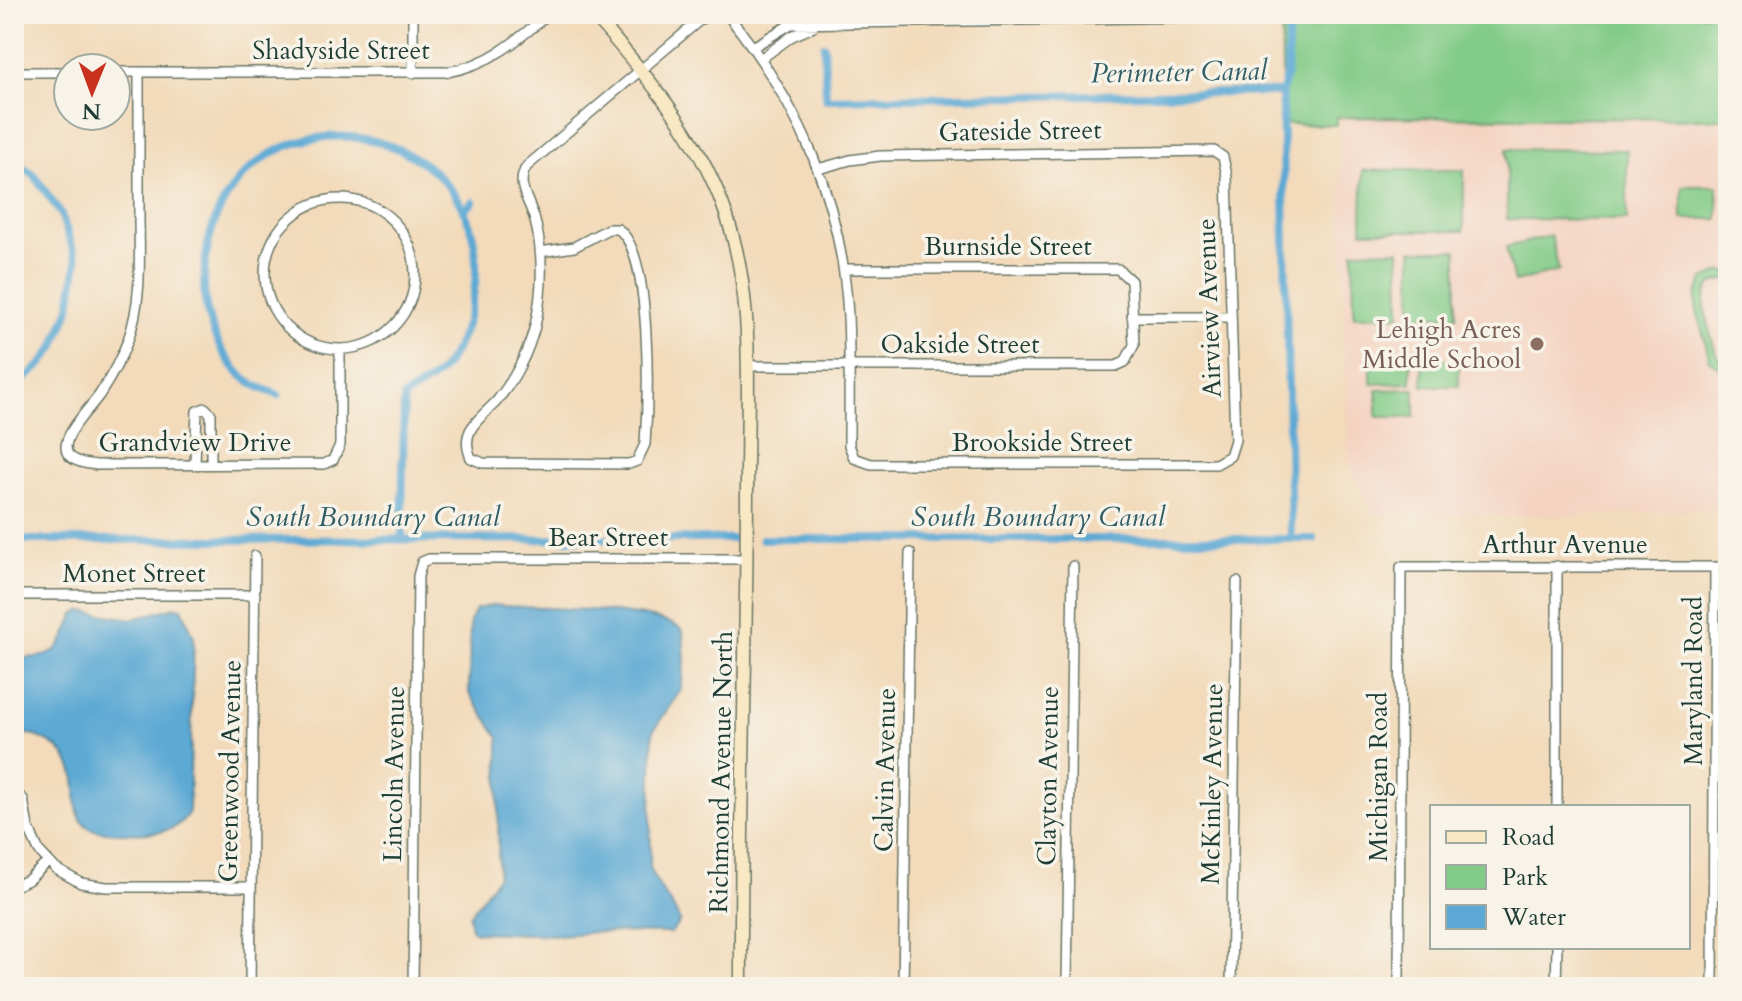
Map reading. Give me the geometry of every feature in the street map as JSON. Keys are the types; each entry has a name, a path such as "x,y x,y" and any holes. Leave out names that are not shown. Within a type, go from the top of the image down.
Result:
{"street":[{"path":"413,14 413,73"},
{"name":"Shadyside Street","path":"132,72 413,73 461,69 489,60 548,14"},
{"name":"Richmond Avenue North","path":"593,14 641,69 686,128 723,205 746,305 747,559 741,987"},
{"path":"540,252 574,247 608,229 618,229 629,241 641,286 646,335 646,432 642,454 637,461 629,464 492,464 471,458 467,440 471,429 504,390 532,335 541,290 540,252 533,215 521,186 527,166 707,14"},
{"path":"727,14 762,58 806,136 818,169 834,218 844,269 849,366"},
{"path":"753,47 791,24 898,18 1197,17 1210,14"},
{"path":"762,58 792,36 822,24"},
{"path":"14,72 52,72"},
{"name":"Grandview Drive","path":"139,72 139,281 135,316 119,362 98,396 70,429 66,446 69,456 85,464 324,464 333,460 338,453 340,349"},
{"name":"Gateside Street","path":"818,169 863,157 909,155 1192,150 1214,151 1223,157"},
{"name":"Airview Avenue","path":"1223,157 1227,176 1235,440 1230,456"},
{"path":"337,199 375,206 396,222 410,245 415,270 412,297 407,310 395,325 375,340 340,349 309,342 283,322 268,294 265,271 270,248 285,222 306,206 337,199"},
{"name":"Burnside Street","path":"844,269 1118,269 1131,281 1132,317"},
{"path":"1132,317 1231,317"},
{"name":"Oakside Street","path":"747,366 1116,366 1125,362 1134,345 1132,317"},
{"name":"Brookside Street","path":"849,366 849,445 854,458 871,464 1216,464 1230,456"},
{"path":"195,464 197,411 205,408 211,414 211,464"},
{"name":"Calvin Avenue","path":"903,987 910,553"},
{"name":"Greenwood Avenue","path":"250,987 255,556"},
{"name":"Bear Street","path":"422,562 429,559 747,559"},
{"name":"Lincoln Avenue","path":"413,987 418,576 422,562"},
{"name":"Clayton Avenue","path":"1067,987 1073,566"},
{"path":"1557,566 1557,805"},
{"name":"Arthur Avenue","path":"1401,567 1728,567"},
{"name":"Michigan Road","path":"1399,987 1401,567"},
{"name":"Maryland Road","path":"1713,987 1715,567"},
{"name":"McKinley Avenue","path":"1231,987 1237,582"},
{"name":"Monet Street","path":"14,595 255,595"},
{"path":"14,792 23,799 31,836 48,862 69,877 97,886 250,887"},
{"path":"14,886 28,880 48,862"},
{"path":"1556,987 1557,949"}],"shaded area":[{"name":"Lehigh Acres Middle School","path":"1725,14 1728,14 1728,505 1716,510 1558,516 1372,514 1348,462 1339,117 1724,119"}],"green space":[{"path":"1281,14 1725,14 1724,119 1337,117 1336,125 1283,124"},
{"path":"1507,149 1627,150 1627,220 1507,219"},
{"path":"1363,170 1464,170 1464,231 1362,231"},
{"path":"1682,186 1718,186 1718,219 1682,219"},
{"path":"1551,236 1559,271 1514,282 1506,247"},
{"path":"1399,250 1400,315 1354,316 1353,251"},
{"path":"1412,250 1457,250 1457,316 1412,316"},
{"path":"1722,271 1728,272 1728,280 1716,282 1709,288 1705,307 1715,351 1728,365 1728,374 1710,361 1696,306 1696,295 1704,279"},
{"path":"1411,357 1411,383 1371,384 1371,358"},
{"path":"1422,360 1459,360 1459,386 1423,386"},
{"path":"1415,389 1415,417 1377,417 1377,390"}],"water":[{"path":"494,605 623,613 670,623 683,631 685,661 681,690 653,731 650,867 680,921 671,933 558,935 476,932 471,929 469,916 498,876 499,737 469,693 470,621 476,609"},
{"path":"175,607 182,608 194,637 189,811 177,825 160,832 94,830 79,816 74,775 65,756 43,739 14,732 14,658 39,657 54,651 64,638 74,615 82,611 132,619"}],"waterway":[{"path":"1282,92 1287,72 1289,14"},
{"name":"Perimeter Canal","path":"824,46 826,99 1282,92 1291,539"},
{"path":"278,395 253,384 239,373 222,350 210,323 204,281 218,213 252,167 298,142 350,137 400,150 442,179 470,225 475,284 468,319 447,364 404,397 402,539"},
{"path":"14,161 34,175 61,214 77,261 70,307 54,348 41,365 14,388"},
{"path":"463,211 473,202"},
{"name":"South Boundary Canal","path":"14,540 732,539"},
{"name":"South Boundary Canal","path":"762,539 1314,539"}],"place":[{"name":"Lehigh Acres Middle School","path":"1537,344"}]}
